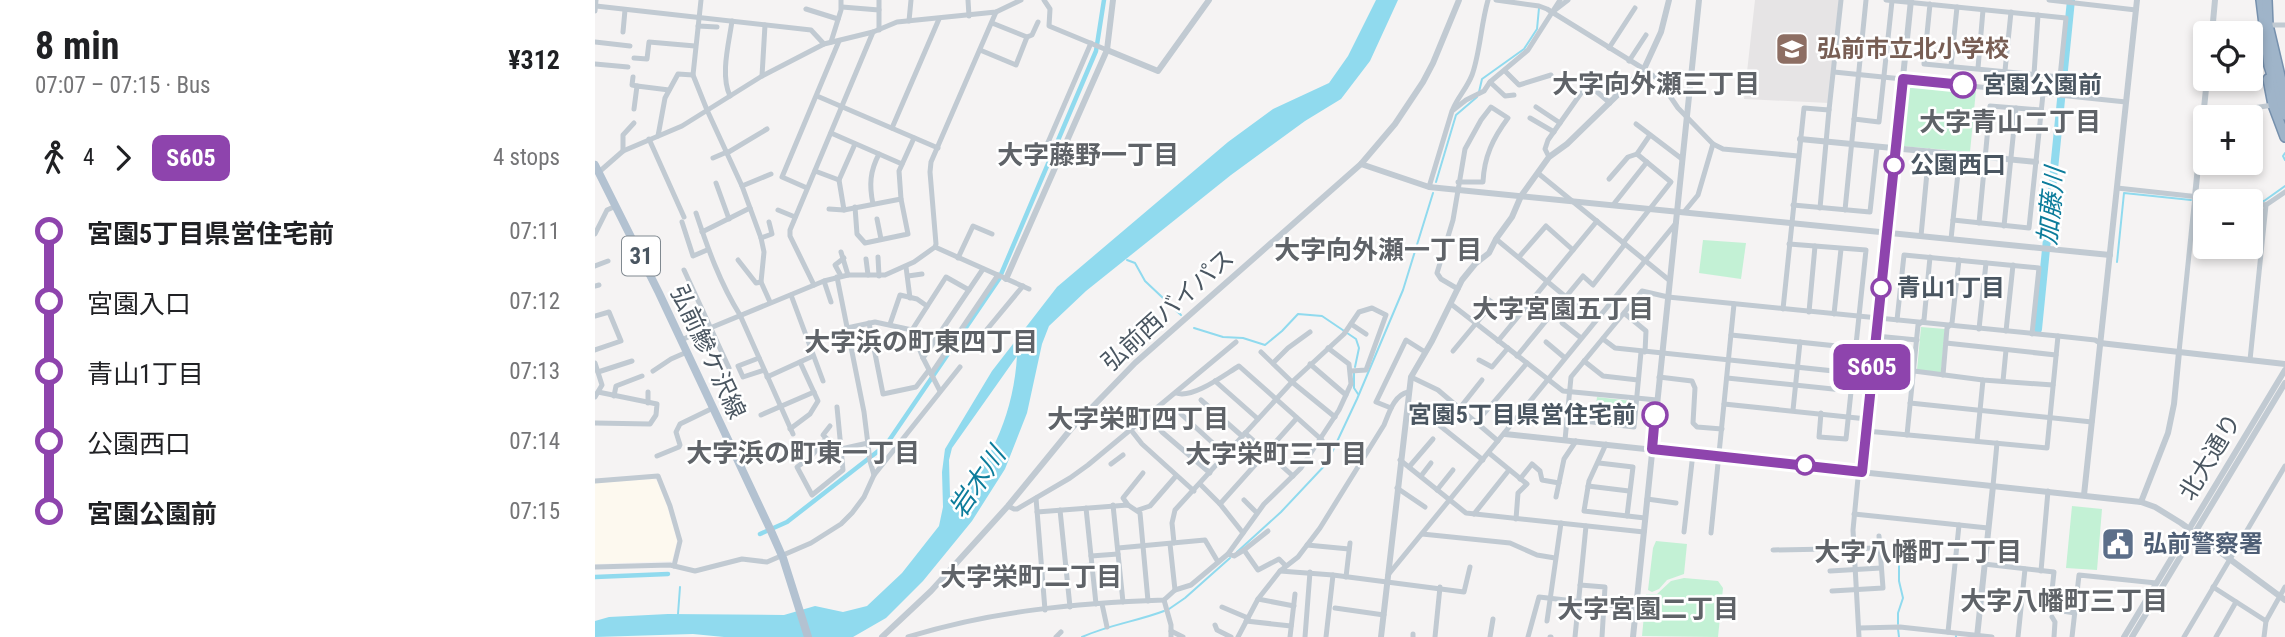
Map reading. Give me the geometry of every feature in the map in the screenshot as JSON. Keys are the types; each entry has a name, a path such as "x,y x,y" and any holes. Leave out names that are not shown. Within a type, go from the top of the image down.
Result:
{"highway":[{"path":"2261,0 2285,97"},
{"path":"2267,0 2269,66 2285,115"},
{"path":"2267,30 2285,82"},
{"path":"2267,30 2265,60 2273,105 2285,137"}],"main road":[{"name":"弘前鰺ケ沢線","path":"596,171 616,206 770,528 782,556 808,637"}],"street":[{"path":"701,0 693,75 743,186 761,239 764,252 761,282 770,302"},
{"path":"814,285 790,236 790,230 876,31 879,0"},
{"path":"909,20 911,0"},
{"path":"968,0 969,16"},
{"path":"596,171 623,150 682,126 762,76 828,43 876,31 897,22 996,12 1021,0"},
{"path":"1044,0 1051,9 1049,26 1158,71 1209,0"},
{"path":"869,323 883,394 916,387 931,375 1001,277 1098,46 1113,0"},
{"name":"弘前西バイパス","path":"882,637 931,591 1008,506 1071,429 1135,363 1360,164 1395,124 1423,82 1459,0"},
{"path":"1429,187 1457,100 1466,89 1475,64 1488,0"},
{"path":"1496,0 1539,6 1553,12 1644,69 1659,80 1687,117 1713,144 1723,149 1798,156"},
{"path":"1453,111 1484,90 1528,50 1560,0"},
{"path":"1553,12 1568,0"},
{"path":"1381,637 1411,377 1462,280 1475,264 1489,253 1512,217 1521,196 1549,157 1567,144 1644,69 1661,32 1669,0"},
{"path":"1633,637 1669,280 1676,223 1680,212 1682,159 1699,0"},
{"path":"1820,208 1841,0"},
{"path":"1845,210 1866,0"},
{"path":"1886,0 1911,1 2066,18 2060,77 1924,64 1930,4"},
{"path":"2049,0 2093,2 2136,10"},
{"path":"2084,495 2137,0"},
{"path":"2213,21 2215,0"},
{"path":"1854,120 1879,122 1892,1"},
{"path":"1859,637 1854,514 1858,478 1862,472 1911,1"},
{"path":"595,11 596,3 625,10 811,30 828,43"},
{"path":"828,43 841,3 879,10"},
{"path":"1951,66 1957,7"},
{"path":"1609,48 1635,8"},
{"path":"806,9 838,19"},
{"path":"623,32 625,10"},
{"path":"1978,68 1983,10"},
{"path":"681,340 839,276 885,275 906,267 935,247 930,172 932,162 996,12"},
{"path":"2003,90 2011,12"},
{"path":"2034,74 2038,15"},
{"path":"892,128 939,19"},
{"path":"730,96 726,67 732,21"},
{"path":"980,50 1016,65 1027,37 1032,35 1038,22"},
{"path":"992,23 1027,37"},
{"path":"762,76 765,25"},
{"path":"2267,30 2285,25"},
{"path":"698,26 717,27"},
{"path":"1629,61 1646,35"},
{"path":"807,188 782,177 839,41"},
{"path":"595,42 630,46"},
{"path":"633,58 647,60 649,42 695,46"},
{"path":"1046,147 1098,46"},
{"path":"595,64 628,67"},
{"path":"1505,71 1519,85 1551,75"},
{"path":"1834,72 2126,102"},
{"path":"658,136 665,98 678,74 693,75"},
{"path":"633,77 632,85 669,90"},
{"path":"1549,157 1546,145 1591,79"},
{"path":"1490,82 1505,96 1514,95"},
{"path":"1598,85 1596,91 1610,103"},
{"path":"633,109 637,86"},
{"path":"1953,220 2029,228 2043,94"},
{"path":"817,96 938,148"},
{"path":"2263,107 2273,105"},
{"path":"1979,223 1990,106 2041,110"},
{"path":"1458,182 1483,182 1484,163 1508,118 1491,107 1465,149 1458,182 1453,220 1437,273 1441,279 1458,289"},
{"path":"1536,107 1560,123"},
{"path":"1783,309 1804,108 1829,110"},
{"path":"2004,226 2016,108"},
{"path":"1530,117 1554,132"},
{"path":"623,150 623,135 633,124"},
{"path":"1636,124 1682,159"},
{"path":"713,158 767,129"},
{"path":"831,133 902,164"},
{"path":"1609,179 1628,157 1637,154 1650,135"},
{"path":"855,208 857,234 865,243 908,234 899,176 914,138"},
{"path":"649,139 683,219 693,256 707,250"},
{"path":"1800,139 2036,162"},
{"path":"844,210 839,180 855,144"},
{"path":"1680,212 1698,195 1713,144"},
{"path":"1793,205 1870,212 1877,147"},
{"path":"1921,236 1929,151"},
{"path":"873,204 871,169 879,154"},
{"path":"1517,356 1583,276 1593,285 1671,182 1637,154"},
{"path":"1951,239 1960,154"},
{"path":"1613,205 1647,162"},
{"path":"1360,164 1429,187 2110,256"},
{"path":"815,171 839,180"},
{"path":"743,186 771,174"},
{"path":"1539,174 1669,280"},
{"path":"756,180 759,187"},
{"path":"716,183 729,219"},
{"path":"2117,188 2193,197"},
{"path":"2263,205 2285,191"},
{"path":"829,209 844,210 901,199"},
{"path":"2250,360 2266,205"},
{"path":"595,234 604,214 616,206"},
{"path":"702,232 750,208"},
{"path":"778,210 795,217"},
{"path":"696,213 707,250 740,315 791,432 810,414 818,401 800,362"},
{"path":"2141,502 2168,433 2174,404 2193,216"},
{"path":"877,219 880,239"},
{"path":"1498,341 1597,221"},
{"path":"761,239 772,234 769,222"},
{"path":"1388,579 1676,223"},
{"path":"958,258 973,226 992,234"},
{"path":"1518,257 1546,226 1573,250"},
{"path":"1496,239 1595,321"},
{"path":"1789,244 1866,250 1846,439 1819,437 1821,413"},
{"path":"1809,312 1815,246"},
{"path":"935,247 1026,288 979,338"},
{"path":"1834,314 1841,249"},
{"path":"1897,320 1904,254 2013,265 2039,268 2032,334"},
{"path":"848,275 843,255 835,265 874,475"},
{"path":"878,257 879,275"},
{"path":"1907,435 1918,325 1924,320 1930,257"},
{"path":"866,259 869,275"},
{"path":"738,260 756,283 761,282"},
{"path":"1943,375 1947,328 1952,323 1959,260"},
{"path":"595,266 608,261"},
{"path":"1979,329 1986,263"},
{"path":"2005,331 2013,265"},
{"path":"906,267 910,298"},
{"path":"684,270 729,368"},
{"path":"923,358 983,270"},
{"path":"908,276 922,274"},
{"path":"912,330 946,277 969,290"},
{"path":"824,281 831,302"},
{"path":"1565,440 1571,377 1642,291 1668,297 2058,336 2285,363"},
{"path":"791,295 823,381"},
{"path":"890,324 900,295 917,299 927,306"},
{"path":"1453,351 1493,303 1485,297"},
{"path":"595,350 621,341 605,302"},
{"path":"1451,304 1563,391 1657,400"},
{"path":"1711,533 1734,304"},
{"path":"1175,590 1172,523 1175,510 1310,363 1345,333 1360,312 1367,309 1378,310 1386,315 1366,370 1351,371"},
{"path":"595,316 609,312"},
{"path":"1567,419 1634,427 1646,331 1624,313"},
{"path":"847,328 869,323 890,324 912,330"},
{"path":"1562,323 1581,338"},
{"path":"1351,324 1366,334"},
{"path":"912,330 940,391"},
{"path":"1273,363 1310,332"},
{"path":"1731,335 1856,348"},
{"path":"1876,336 1917,340"},
{"path":"1866,430 2047,449 2058,336"},
{"path":"1603,339 1615,348 1643,352 1872,375"},
{"path":"1391,408 1376,402 1406,340 1425,352"},
{"path":"1008,506 1017,509 1070,478 1150,416 1236,342"},
{"path":"1546,342 1565,358"},
{"path":"1793,410 1800,342"},
{"path":"1946,343 2056,355"},
{"path":"1230,555 1257,513 1301,468 1322,440 1346,395 1351,384 1349,364 1328,348"},
{"path":"1479,360 1492,367 1508,348"},
{"path":"2003,381 2006,350"},
{"path":"653,371 687,352"},
{"path":"1261,352 1335,418"},
{"path":"767,377 813,356"},
{"path":"759,358 738,366 743,377 764,370"},
{"path":"598,372 632,361"},
{"path":"1584,361 1603,376 1638,380"},
{"path":"595,363 602,385 596,395 657,404 656,415 650,424 595,423"},
{"path":"1310,363 1346,395"},
{"path":"1476,423 1527,363"},
{"path":"1176,393 1181,396 1191,393 1239,366 1322,440"},
{"path":"595,568 674,566 695,571 742,559 767,562 811,543 841,524 865,497 874,475 960,367"},
{"path":"1914,370 1983,380 2053,385"},
{"name":"北大通り","path":"2124,637 2156,583 2192,531 2285,370"},
{"path":"614,396 616,386 642,376"},
{"path":"1411,377 1430,385 1498,441"},
{"path":"1659,377 1692,381 1695,388 1693,423 1697,427 1722,429"},
{"path":"1727,378 1852,391"},
{"path":"1459,409 1482,380"},
{"path":"1977,441 1983,380"},
{"path":"1215,381 1258,419"},
{"path":"2132,637 2192,531 2285,383"},
{"path":"761,415 814,391"},
{"path":"648,392 648,403"},
{"path":"1238,637 1258,599 1280,571 1298,557 1320,528 1384,425 1400,394 1408,392"},
{"path":"1201,400 1293,476"},
{"path":"1910,403 2092,422"},
{"path":"1724,404 1867,419"},
{"path":"826,438 810,458 796,467 812,495 843,470 837,407"},
{"path":"657,456 679,447 676,432 680,424 713,408"},
{"path":"1181,414 1226,455"},
{"path":"675,415 680,424"},
{"path":"1150,416 1162,432 1210,473"},
{"path":"1220,505 1297,418"},
{"path":"1434,421 1483,460"},
{"path":"830,426 823,435 841,449 868,443"},
{"path":"1131,430 1193,491"},
{"path":"1505,434 2141,502 2169,514 2282,598"},
{"path":"1409,467 1430,440"},
{"path":"1556,497 1564,459 1576,441"},
{"path":"1977,636 1997,443"},
{"path":"1606,444 1588,486 1584,511 1645,517"},
{"path":"1109,448 1120,457 1111,464"},
{"path":"1489,453 1527,484 1518,493 1516,519"},
{"path":"1684,532 1693,453"},
{"path":"1400,460 1466,513 1644,532"},
{"path":"1421,476 1431,463"},
{"path":"1599,463 1633,467 1627,516"},
{"path":"1520,479 1532,464 1541,471 1542,480 1559,483"},
{"path":"2184,637 2285,466"},
{"path":"1437,490 1453,470"},
{"path":"1474,514 1509,470"},
{"path":"1143,472 1123,498 1140,513 1148,601"},
{"path":"1137,510 1150,506 1176,476"},
{"path":"595,481 658,477 680,541 674,566"},
{"path":"1200,484 1243,533"},
{"path":"1588,486 1629,491"},
{"path":"1397,488 1425,507"},
{"path":"2041,570 2048,491"},
{"path":"1036,498 1045,610"},
{"path":"1647,499 1675,503"},
{"path":"1244,500 1257,513"},
{"path":"1113,505 1123,601"},
{"path":"1037,512 1128,505"},
{"path":"1086,508 1092,565 1099,604 1107,627"},
{"path":"1061,510 1070,607"},
{"path":"1854,514 1988,528"},
{"path":"1547,621 1561,523"},
{"path":"1945,634 1959,525"},
{"path":"1575,637 1585,526"},
{"path":"908,637 990,616 1123,601 1164,600 1175,590 1191,585 1230,555 1244,550 1268,531"},
{"path":"1422,534 1510,543 1519,549 1555,558"},
{"path":"1832,591 1883,588 1879,536"},
{"path":"1091,556 1143,546 1205,540 1219,562"},
{"path":"1307,545 1349,546 1346,577"},
{"path":"1773,550 1880,548"},
{"path":"1244,550 1256,569 1279,559 1286,566"},
{"path":"1984,564 2054,572 2050,609 2075,613"},
{"path":"1042,570 1092,565"},
{"path":"1280,571 1388,579 1440,587 1445,591 1464,592 1470,567"},
{"path":"1831,571 1881,568"},
{"path":"2018,637 2025,569"},
{"path":"1305,637 1310,572"},
{"path":"1326,637 1333,575"},
{"path":"2073,637 2078,575 2156,583"},
{"path":"1580,585 1605,587 1602,637"},
{"path":"1435,637 1440,587"},
{"path":"2213,587 2266,621"},
{"path":"2265,637 2266,621 2282,598 2285,587"},
{"path":"1290,637 1295,594"},
{"path":"1528,637 1539,597 1636,608"},
{"path":"1258,599 1293,606"},
{"path":"1164,600 1171,634 1183,637"},
{"path":"2216,637 2236,601"},
{"path":"1222,607 1247,620 1291,626"},
{"path":"1335,608 1384,615"},
{"path":"2052,617 2055,622 2054,637"},
{"path":"1490,637 1493,619"},
{"path":"1215,625 1217,630 1231,637"},
{"path":"1859,628 1900,627 1992,637"}],"shaded area":[{"name":"弘前市立北小学校","path":"1755,0 1840,0 1829,103 1744,99"},
{"path":"653,479 657,481 667,506 677,541 672,561 595,564 595,483"}],"green space":[{"path":"1911,85 1976,90 1970,152 1901,146 1906,90"},
{"path":"1703,240 1746,243 1741,279 1699,273"},
{"path":"1921,327 1945,329 1941,374 1917,370"},
{"path":"1597,397 1632,401 1632,423 1594,420"},
{"path":"2072,506 2102,509 2097,570 2066,568"},
{"path":"1656,541 1687,544 1684,574 1667,580 1652,592 1648,590"},
{"path":"1684,578 1718,581 1723,588 1718,637 1642,636 1646,594 1657,594 1671,581"}],"water":[{"name":"岩木川","path":"1376,0 1398,0 1370,61 1341,99 1305,121 1231,175 1086,291 1049,326 1042,344 1027,413 1005,469 972,521 923,581 886,618 853,637 724,637 693,634 595,637 595,621 609,617 668,614 784,615 815,606 843,612 867,606 902,573 939,526 943,507 942,472 945,449 992,371 1057,287 1228,142 1273,109 1329,83 1348,56","holes":["1017,356 1015,376 1000,433 982,467 957,497 950,496 949,460 952,448"]}],"waterway":[{"path":"760,534 787,522 886,445 999,279 1096,51 1104,0"},
{"name":"加藤川","path":"2038,329 2071,0"},
{"path":"1479,92 1482,79 1524,49 1537,29 1539,8"},
{"path":"1436,182 1456,115 1477,97"},
{"path":"2285,153 2285,160"},
{"path":"2263,201 2285,186"},
{"path":"1237,552 1281,512 1327,463 1403,290 1433,193"},
{"path":"2117,262 2124,193 2191,200"},
{"path":"1127,260 1135,263 1145,281 1181,315"},
{"path":"1194,328 1265,345 1298,314 1322,316 1356,339 1359,348 1355,367"},
{"path":"1354,373 1354,388 1358,394"},
{"path":"1898,624 1903,598 1899,581 1899,549"},
{"path":"1169,609 1230,558"},
{"path":"595,577 668,574"},
{"path":"678,614 680,587"},
{"path":"1082,637 1164,611"},
{"path":"1898,629 1899,637"}],"bus line":[{"name":"S605","path":"1655,415 1652,449 1862,472 1903,79 1963,85"}],"place":[{"name":"弘前市立北小学校","path":"1792,49"},
{"name":"宮園公園前","path":"1963,85"},
{"name":"公園西口","path":"1894,165"},
{"name":"青山1丁目","path":"1881,288"},
{"name":"宮園5丁目県営住宅前","path":"1655,415"},
{"name":"弘前警察署","path":"2118,544"}],"district":[{"name":"大字向外瀬三丁目","path":"1656,84"},
{"name":"大字青山二丁目","path":"2010,122"},
{"name":"大字藤野一丁目","path":"1088,155"},
{"name":"大字向外瀬一丁目","path":"1378,250"},
{"name":"大字宮園五丁目","path":"1563,309"},
{"name":"大字浜の町東四丁目","path":"921,342"},
{"name":"大字栄町四丁目","path":"1138,419"},
{"name":"大字浜の町東一丁目","path":"803,453"},
{"name":"大字栄町三丁目","path":"1276,454"},
{"name":"大字八幡町二丁目","path":"1918,552"},
{"name":"大字栄町二丁目","path":"1031,577"},
{"name":"大字八幡町三丁目","path":"2064,601"},
{"name":"大字宮園二丁目","path":"1648,609"}]}
